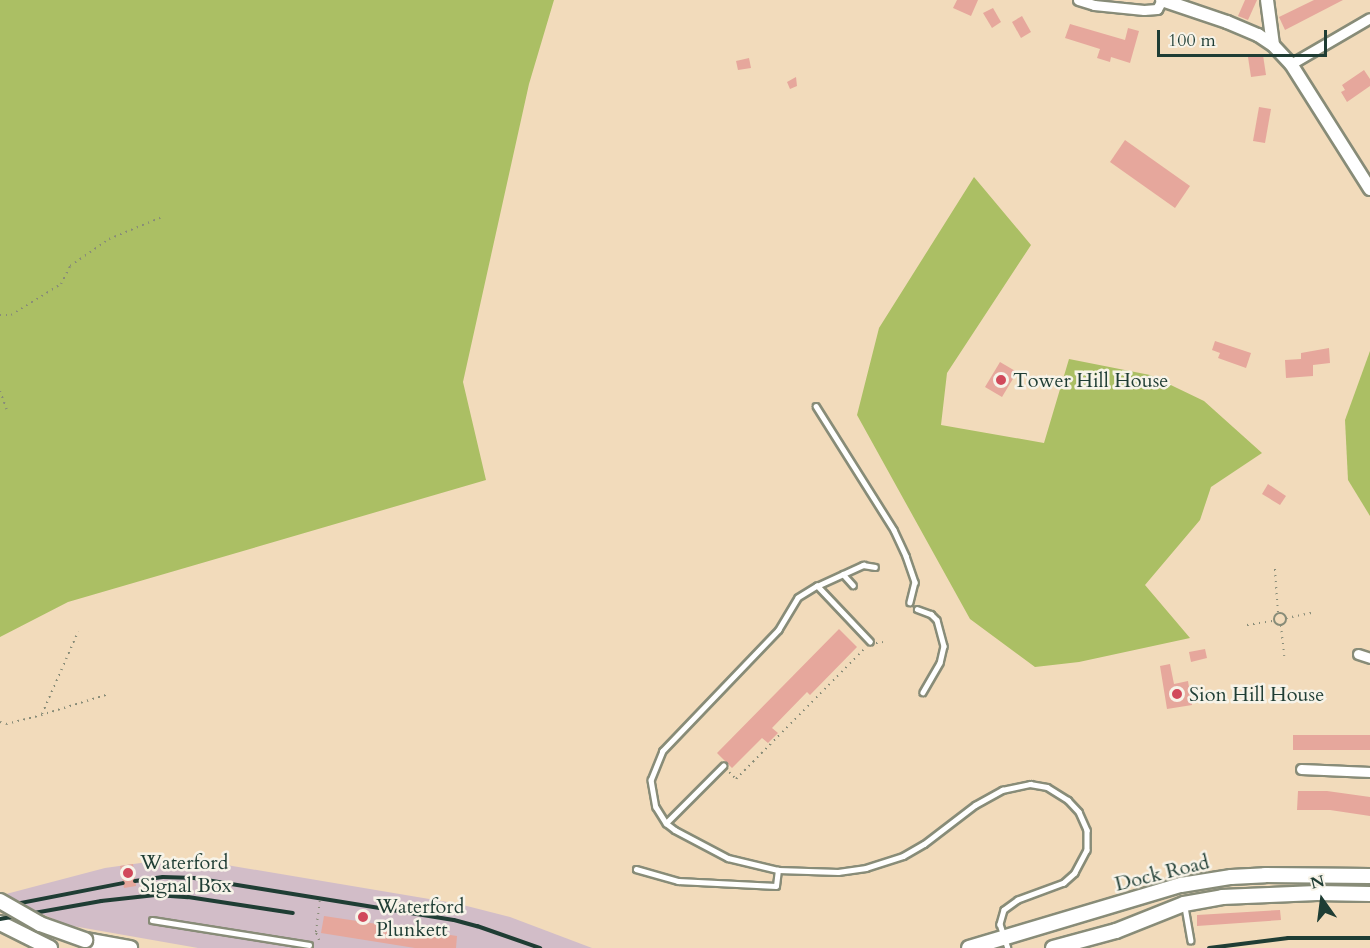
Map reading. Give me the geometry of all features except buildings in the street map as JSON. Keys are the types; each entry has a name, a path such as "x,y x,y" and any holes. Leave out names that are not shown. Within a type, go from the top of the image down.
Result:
{"main road":[{"name":"Dock Road","path":"969,948 1006,943 1150,893 1192,883 1265,875 1370,876"},
{"name":"Dock Road","path":"1053,948 1116,931 1184,904 1245,894 1370,894"},
{"path":"0,901 40,924 85,940 130,948"},
{"path":"0,923 50,948"}],"street":[{"path":"1078,0 1094,5 1144,10 1157,9 1162,0 1258,35 1273,45 1291,64 1370,189"},
{"path":"1267,0 1273,45"},
{"path":"1291,64 1370,18"},
{"path":"1358,654 1370,658"},
{"path":"1302,769 1370,772"}],"lane":[{"path":"816,406 894,530 915,582 910,602"},
{"path":"875,567 863,565 817,586 795,601 779,630 663,751 654,768 651,785 656,807 666,823 713,852 744,863 778,870 838,872 880,865 915,851 969,809 1002,790 1030,784 1047,787 1068,800 1079,812 1087,830 1087,850 1075,873 1064,883 1018,900 1004,910 1000,919 1006,943"},
{"path":"843,574 853,585"},
{"path":"817,586 870,642"},
{"path":"917,609 931,614 937,620 944,646 940,663 922,693"},
{"path":"666,823 723,766"},
{"path":"636,869 678,881 776,886 778,870"},
{"path":"1184,904 1191,940"},
{"path":"152,920 309,945"}],"path":[{"path":"0,315 11,315 61,284 69,266 109,239 162,217"},
{"path":"0,391 8,413"},
{"path":"1274,621 1274,616 1278,613 1275,569"},
{"path":"1278,613 1283,613 1286,618"},
{"path":"1284,656 1281,626 1286,618 1312,613"},
{"path":"1247,626 1274,621 1281,626"},
{"path":"41,715 78,632"},
{"path":"723,766 736,779 870,642"},
{"path":"0,722 6,724 109,694"},
{"path":"319,940 316,932 320,902"}],"shaded area":[{"path":"162,860 209,862 459,904 510,917 592,948 198,948 67,925 31,909 6,894 105,868"}],"green space":[{"path":"0,0 554,0 529,84 463,382 486,480 68,602 0,637"},
{"path":"974,177 1031,245 947,373 941,425 1044,443 1069,359 1150,375 1204,401 1262,453 1211,487 1200,520 1145,585 1190,638 1079,662 1035,667 970,619 857,415 879,328"},
{"path":"1370,351 1370,516 1348,480 1345,420"}],"railway":[{"path":"135,881 163,877 194,878 454,920 540,948"},
{"path":"0,907 123,883"},
{"path":"0,919 101,901 156,895 188,897 293,913"},
{"path":"1209,948 1288,938 1370,938"}],"place":[{"name":"Tower Hill House","path":"1001,380"},
{"name":"Sion Hill House","path":"1177,694"},
{"name":"Waterford Signal Box","path":"128,873"},
{"name":"Waterford Plunkett","path":"363,917"}]}
